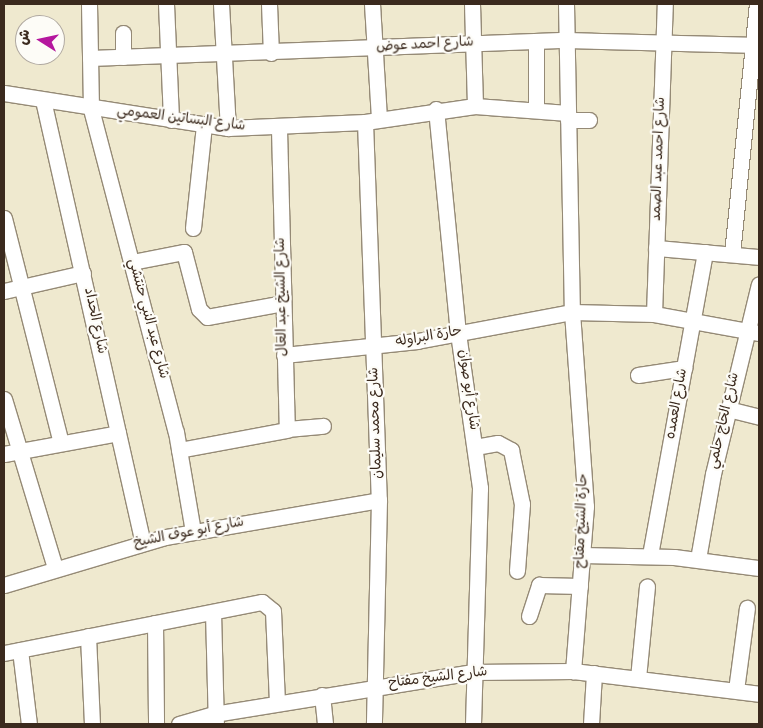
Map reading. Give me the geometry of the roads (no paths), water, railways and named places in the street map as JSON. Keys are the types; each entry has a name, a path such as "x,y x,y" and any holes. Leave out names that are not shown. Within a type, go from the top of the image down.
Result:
{"street":[{"name":"شارع عبد النبي حنتشي","path":"89,4 91,109 179,450 193,531"},
{"path":"166,4 171,120"},
{"path":"221,4 228,128"},
{"path":"269,4 271,53"},
{"name":"شارع محمد سليمان","path":"372,4 375,49 372,121 379,500 374,724"},
{"path":"472,4 475,106"},
{"name":"حارة الشيخ مفتاح","path":"566,4 572,312 586,481 573,671"},
{"name":"شارع احمد عبد الصمد","path":"654,314 665,4"},
{"path":"732,254 756,77 758,4"},
{"path":"123,33 123,57"},
{"name":"شارع احمد عوض","path":"90,58 271,53 567,40 664,40 758,45"},
{"path":"536,41 536,110"},
{"name":"شارع البساتين العمومي","path":"4,92 91,109 228,128 279,129 372,121 436,110 475,106 536,110 589,120"},
{"name":"شارع الحداد","path":"43,100 143,542"},
{"name":"شارع أبو صوان","path":"436,110 458,333 475,447 480,523 472,672 473,724"},
{"path":"193,228 204,125"},
{"name":"شارع الشيخ عبد العال","path":"279,129 287,430"},
{"path":"4,218 61,443"},
{"path":"656,248 759,257"},
{"path":"132,262 184,252 200,309 207,317 283,303"},
{"name":"شارع العمده","path":"650,555 705,252"},
{"path":"4,291 83,273"},
{"name":"شارع الحاج حلمي","path":"698,559 728,409 753,332 759,284"},
{"name":"حارة البراوله","path":"284,355 375,347 572,312 654,314 753,332"},
{"path":"638,375 684,368"},
{"path":"4,399 55,568"},
{"path":"728,409 759,417"},
{"path":"179,450 287,430 323,426"},
{"path":"4,454 118,433"},
{"path":"475,447 498,443 511,450 522,504 517,571"},
{"name":"شارع أبو عوف الشيخ","path":"4,585 143,542 193,531 379,500"},
{"path":"582,555 650,555 698,559 759,568"},
{"path":"529,616 539,585 580,586"},
{"path":"638,678 647,586"},
{"path":"4,653 266,603 273,611 278,703"},
{"path":"736,690 747,608"},
{"path":"213,612 215,719"},
{"path":"155,623 156,724"},
{"path":"88,636 92,724"},
{"path":"20,650 30,724"},
{"name":"شارع الشيخ مفتاح","path":"178,724 215,719 278,703 472,672 573,671 759,694"},
{"path":"590,724 594,673"},
{"path":"322,696 325,724"}]}
